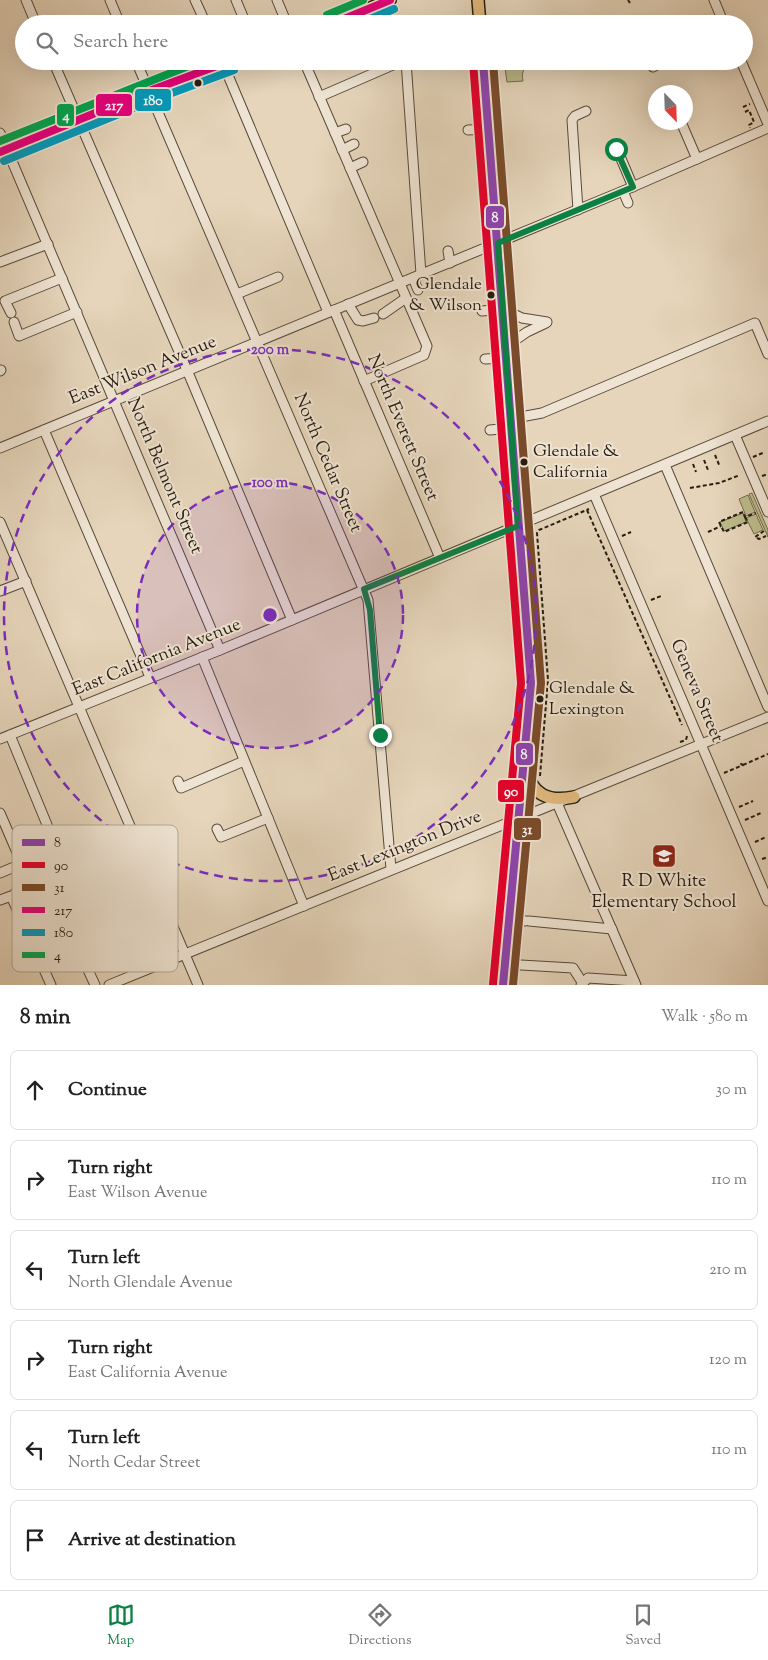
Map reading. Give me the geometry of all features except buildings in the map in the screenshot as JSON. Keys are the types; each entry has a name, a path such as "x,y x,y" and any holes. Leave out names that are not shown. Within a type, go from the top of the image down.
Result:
{"main road":[{"path":"346,15 363,5 390,0"},
{"path":"478,0 479,15"},
{"path":"3,151 204,70"},
{"path":"484,70 531,683 503,985"},
{"path":"525,755 526,771 530,780 542,795 558,800 574,797"}],"street":[{"path":"26,0 32,15"},
{"path":"110,0 116,15"},
{"path":"195,0 202,15"},
{"path":"236,0 242,15"},
{"path":"277,0 283,15"},
{"path":"714,0 720,15"},
{"path":"59,70 78,120 187,370 292,620"},
{"name":"North Cedar Street","path":"140,70 364,589 370,610 392,869"},
{"name":"North Everett Street","path":"228,70 331,311 364,381 440,558"},
{"path":"308,70 427,346 424,355 364,381"},
{"path":"319,97 381,70"},
{"path":"406,70 418,290"},
{"path":"744,70 768,124"},
{"path":"578,210 572,120 575,116 586,111"},
{"name":"East Wilson Avenue","path":"0,448 578,210 768,128"},
{"path":"335,133 346,129"},
{"path":"468,130 489,129"},
{"path":"684,130 697,160"},
{"name":"North Belmont Street","path":"0,133 3,151 48,244 220,650"},
{"path":"342,150 354,144"},
{"path":"616,149 633,187"},
{"path":"350,168 363,162"},
{"path":"623,191 628,203"},
{"path":"0,262 48,244"},
{"path":"448,251 450,263"},
{"path":"237,294 278,277"},
{"path":"62,278 5,301 19,336 77,312"},
{"path":"383,314 406,298"},
{"path":"348,304 358,320 363,321 374,318"},
{"path":"482,311 503,309 522,318 550,322 527,332 506,352 485,359"},
{"path":"490,430 557,407 755,323 768,354"},
{"name":"East California Avenue","path":"0,739 220,650 768,421"},
{"path":"44,430 150,677"},
{"path":"735,435 768,512"},
{"path":"664,465 768,707"},
{"name":"Geneva Street","path":"594,494 768,900"},
{"path":"0,522 130,825"},
{"path":"0,591 26,581"},
{"path":"202,657 304,906"},
{"name":"East Lexington Drive","path":"178,958 768,717"},
{"path":"10,735 47,825"},
{"path":"178,781 181,788 244,761"},
{"path":"505,964 573,968 582,984 592,978 635,983 557,803"},
{"path":"0,813 12,841"},
{"path":"218,829 221,837 268,818"},
{"path":"0,872 12,868"},
{"path":"0,900 11,896 12,898"},
{"path":"509,920 612,929"},
{"path":"178,939 198,985"},
{"path":"45,972 51,985"},
{"path":"89,972 95,985"},
{"name":"East Lexington Drive","path":"110,985 142,972"}],"path":[{"path":"743,107 750,104"},
{"path":"745,112 749,110 754,122 749,125 750,128"},
{"path":"753,457 765,452"},
{"path":"715,455 720,468"},
{"path":"704,460 708,470"},
{"path":"693,464 696,472"},
{"path":"762,476 768,474"},
{"path":"690,488 718,483 740,475"},
{"path":"540,779 539,767 548,680 537,533 539,530 588,509 687,737 686,740 676,744"},
{"path":"743,512 745,517 748,522 724,532 719,522 743,512"},
{"path":"745,517 756,512"},
{"path":"708,532 721,526"},
{"path":"764,530 756,537 759,539 766,536"},
{"path":"620,537 631,532"},
{"path":"651,600 661,596"},
{"path":"722,774 768,754"},
{"path":"739,807 753,801"},
{"path":"745,820 761,813"},
{"path":"754,842 766,837"},
{"path":"762,859 768,857"}],"shaded area":[{"path":"505,70 524,70 523,81 507,82"},
{"path":"752,493 768,530 768,537 749,494"},
{"path":"748,495 755,512 746,516 739,499"},
{"path":"743,513 746,522 724,531 720,522"},
{"path":"756,514 763,530 754,534 746,518"}],"transit line":[{"name":"4","path":"327,15 363,0"},
{"name":"217","path":"354,15 390,0"},
{"name":"180","path":"380,15 394,9"},
{"name":"4","path":"0,141 178,70"},
{"name":"217","path":"0,152 206,70"},
{"name":"180","path":"4,161 153,100 234,70"},
{"name":"90","path":"474,70 521,683 493,984"},
{"name":"8","path":"484,70 531,683 503,985"},
{"name":"31","path":"494,70 541,683 513,985"}],"place":[{"name":"Glendale & Wilson","path":"491,295"},
{"name":"Glendale & California","path":"524,462"},
{"name":"Glendale & Lexington","path":"540,699"},
{"name":"R D White Elementary School","path":"664,856"}],"route":[{"path":"380,735 370,610 364,589 518,526 498,243 633,187 616,149"}]}
